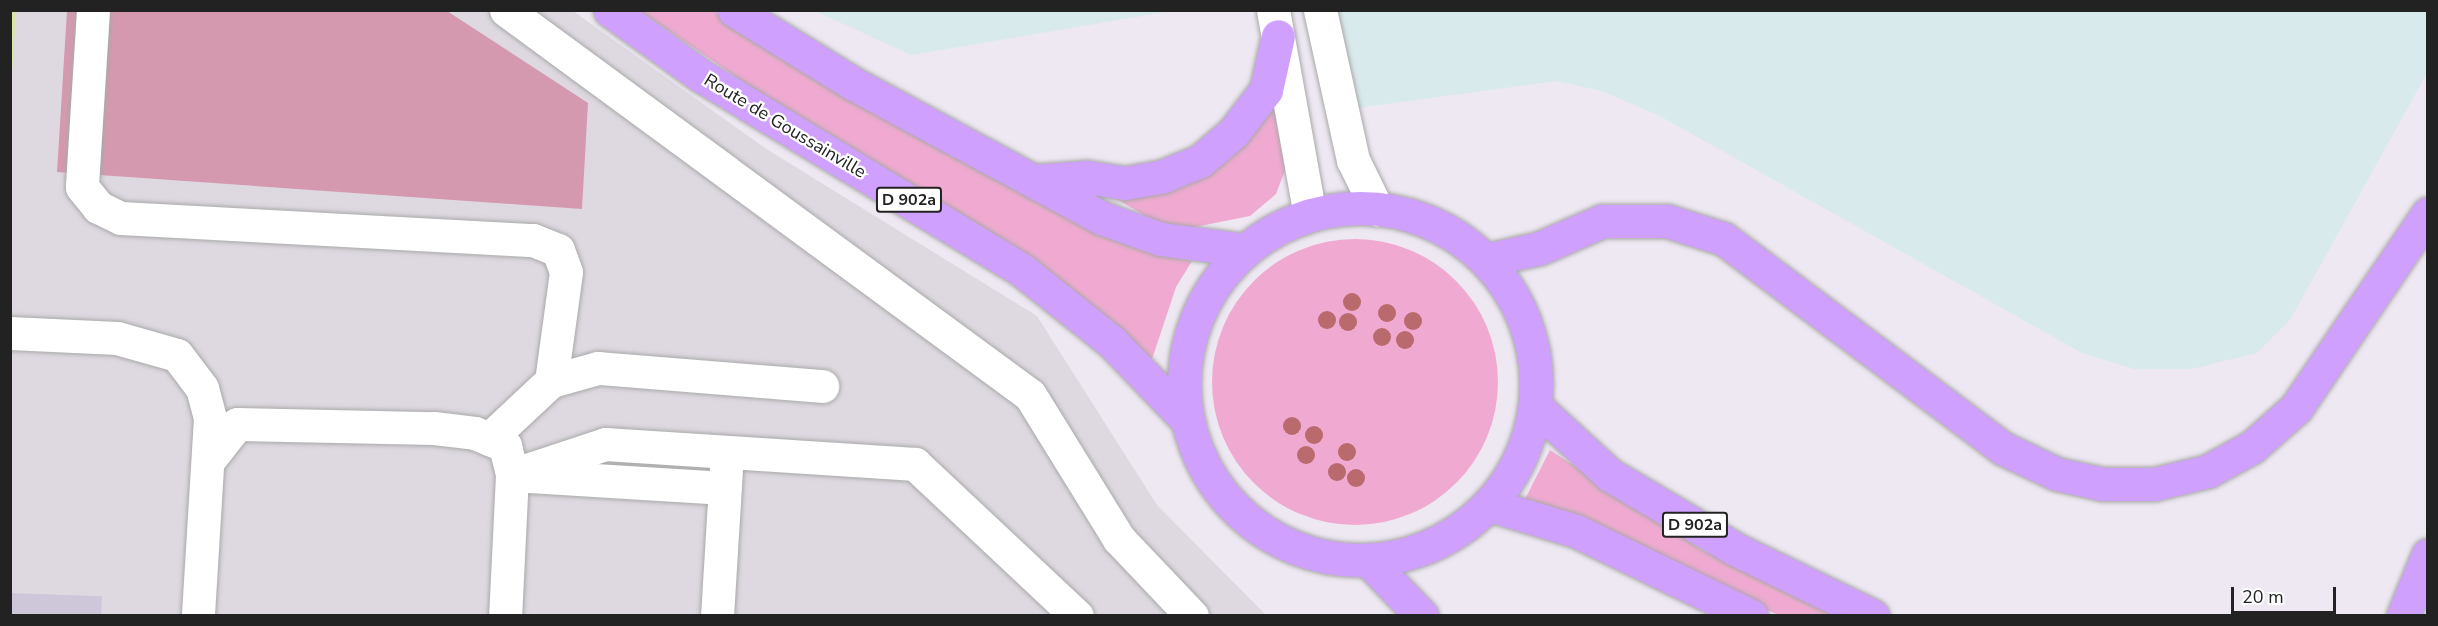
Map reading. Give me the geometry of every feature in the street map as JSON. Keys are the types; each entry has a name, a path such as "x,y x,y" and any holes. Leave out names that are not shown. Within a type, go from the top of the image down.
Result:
{"main road":[{"name":"Route de Goussainville","path":"610,10 700,75 1023,271 1112,342 1186,419"},
{"path":"734,10 1033,182 1102,218 1161,239 1245,249"},
{"path":"1033,182 1087,177 1125,183 1162,176 1200,161 1233,133 1266,90 1275,23"},
{"path":"1377,209 1436,225 1486,260 1510,292 1528,328 1536,367 1536,407 1520,460 1490,505 1455,534 1424,548 1369,561 1318,556 1272,538 1232,507 1203,466 1186,419 1183,372 1192,326 1214,284 1245,249 1310,214 1377,209"},
{"path":"1486,260 1540,248 1602,221 1667,221 1724,239 2002,448 2079,479 2154,483 2208,471 2252,447 2296,408 2427,214"},
{"name":"D 902a","path":"1536,407 1610,475 1735,549 1873,615"},
{"path":"1490,505 1576,531 1751,615"},
{"path":"2403,615 2427,555"},
{"path":"1369,561 1422,615"}],"street":[{"path":"93,10 82,187 98,207 121,218 532,240 558,250 566,272 551,381"},
{"path":"506,10 1030,395 1119,539 1192,615"},
{"path":"1320,10 1353,160 1377,209"},
{"path":"1275,23 1310,214"},
{"path":"10,333 117,338 177,355 202,388 210,417 198,615"},
{"path":"489,438 551,381 598,368 822,386"},
{"path":"208,461 237,424 434,428 489,438 505,446 512,475 505,615"},
{"path":"512,475 605,444 915,464 1077,615"},
{"path":"717,615 727,453"},
{"path":"512,475 725,488"}],"shaded area":[{"path":"10,11 573,11 768,150 1037,316 1157,505 1266,615 11,615"},
{"path":"10,11 16,11 11,88"},
{"path":"67,11 447,11 588,103 582,209 57,172"},
{"path":"640,11 714,11 784,60 999,180 1154,254 1192,261 1176,287 1152,359 1035,259 758,92"},
{"path":"815,11 1172,11 911,55"},
{"path":"1330,11 2427,11 2427,73 2290,320 2257,353 2192,369 2134,369 2082,353 1660,116 1601,91 1557,81 1349,109"},
{"path":"1275,80 1287,165 1276,194 1250,216 1185,229 1154,221 1110,195 1159,192"},
{"path":"1355,239 1383,242 1410,250 1446,271 1466,291 1481,315 1492,340 1498,382 1495,410 1487,437 1466,473 1446,493 1422,508 1397,519 1355,525 1327,522 1300,514 1264,493 1244,473 1229,449 1218,424 1212,382 1215,354 1223,327 1244,291 1264,271 1288,256 1313,245"},
{"path":"1550,450 1702,550 1836,615 1778,615 1525,499"}],"building":[{"path":"10,593 102,596 101,616 10,616"}]}
